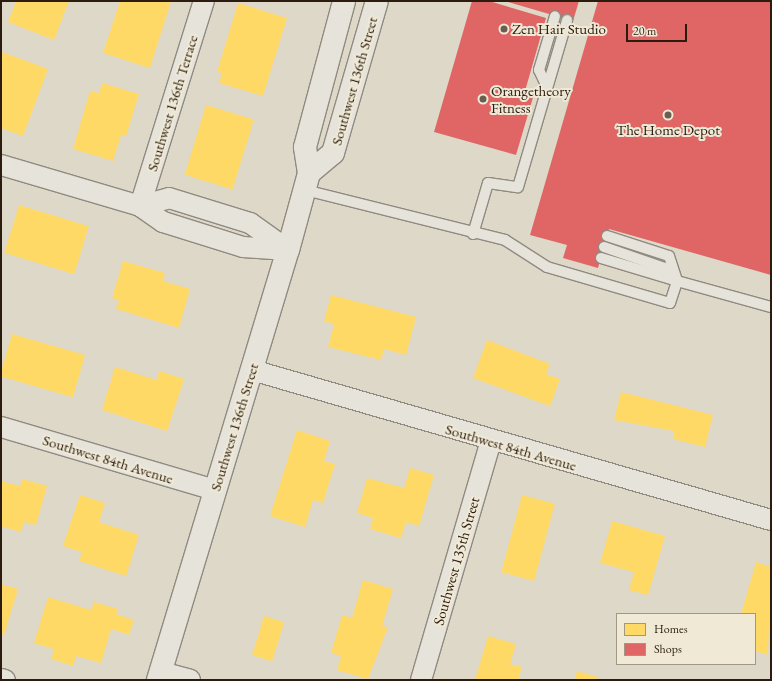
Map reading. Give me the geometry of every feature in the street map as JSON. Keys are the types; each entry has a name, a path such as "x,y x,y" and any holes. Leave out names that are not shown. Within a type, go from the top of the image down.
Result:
{"street":[{"name":"Southwest 136th Terrace","path":"140,206 204,1"},
{"name":"Southwest 136th Street","path":"160,676 307,182 306,147 344,1"},
{"name":"Southwest 136th Street","path":"307,182 333,153 377,1"},
{"path":"1,165 140,206 169,198 250,223 288,250"},
{"name":"Southwest 84th Avenue","path":"252,370 491,441 771,520"},
{"name":"Southwest 84th Avenue","path":"1,427 215,490"},
{"name":"Southwest 135th Street","path":"421,680 491,441"},
{"path":"160,676 190,680"},
{"path":"1,679 5,680"}],"lane":[{"path":"547,86 539,70 555,16"},
{"path":"473,234 488,183 518,187 567,20"},
{"path":"307,182 473,234 505,240 547,267 670,302 677,281 669,256 607,236"},
{"path":"604,247 665,268 677,281"},
{"path":"600,258 771,308"}],"building: Homes":[{"path":"16,1 69,1 54,40 8,22"},
{"path":"120,1 171,1 150,68 103,53"},
{"path":"238,3 287,18 263,96 219,83 222,73 217,72"},
{"path":"2,52 48,69 23,136 1,128"},
{"path":"102,83 139,94 126,136 121,135 113,161 73,149 90,91 99,93"},
{"path":"206,105 254,120 232,189 185,175"},
{"path":"19,205 89,226 74,274 4,253"},
{"path":"123,261 165,273 163,281 190,289 179,328 116,309 119,300 112,298"},
{"path":"331,295 416,317 406,355 384,349 381,360 328,347 334,324 324,321"},
{"path":"12,334 85,355 73,397 1,377"},
{"path":"487,340 550,364 546,374 560,379 550,406 473,378"},
{"path":"115,367 157,380 159,371 184,379 167,431 102,410"},
{"path":"621,392 713,415 705,447 673,439 674,431 614,420"},
{"path":"297,430 330,441 324,461 335,464 323,503 313,500 305,527 270,516"},
{"path":"410,468 434,475 419,526 406,522 401,538 370,529 373,518 357,513 367,478 404,488"},
{"path":"22,479 47,486 36,525 24,522 21,532 1,526 1,481 20,486"},
{"path":"80,495 105,503 99,522 139,535 126,576 79,561 82,552 63,546"},
{"path":"522,495 555,504 534,581 501,572"},
{"path":"612,521 665,536 648,595 629,590 634,572 600,563"},
{"path":"756,562 771,567 768,655 756,651 756,613 741,613"},
{"path":"363,580 393,589 382,626 388,627 368,679 337,670 341,656 331,653 342,615 352,618"},
{"path":"1,584 18,589 4,635 1,634"},
{"path":"48,597 91,610 94,602 118,609 116,614 134,620 129,635 111,629 101,663 76,656 73,666 51,659 54,649 34,643"},
{"path":"264,616 284,622 272,661 252,655"},
{"path":"488,636 516,644 510,664 522,667 518,680 475,680"},
{"path":"577,671 598,677 597,680 575,680"}],"building: Shops":[{"path":"472,1 489,1 546,18 525,91 534,94 516,155 434,132"},
{"path":"505,1 579,1 573,21"},
{"name":"The Home Depot","path":"598,1 771,1 771,275 609,229 598,268 563,258 567,245 530,235"}],"place":[{"name":"Zen Hair Studio","path":"504,29"},
{"name":"Orangetheory Fitness","path":"483,99"},
{"name":"The Home Depot","path":"668,115"}]}
